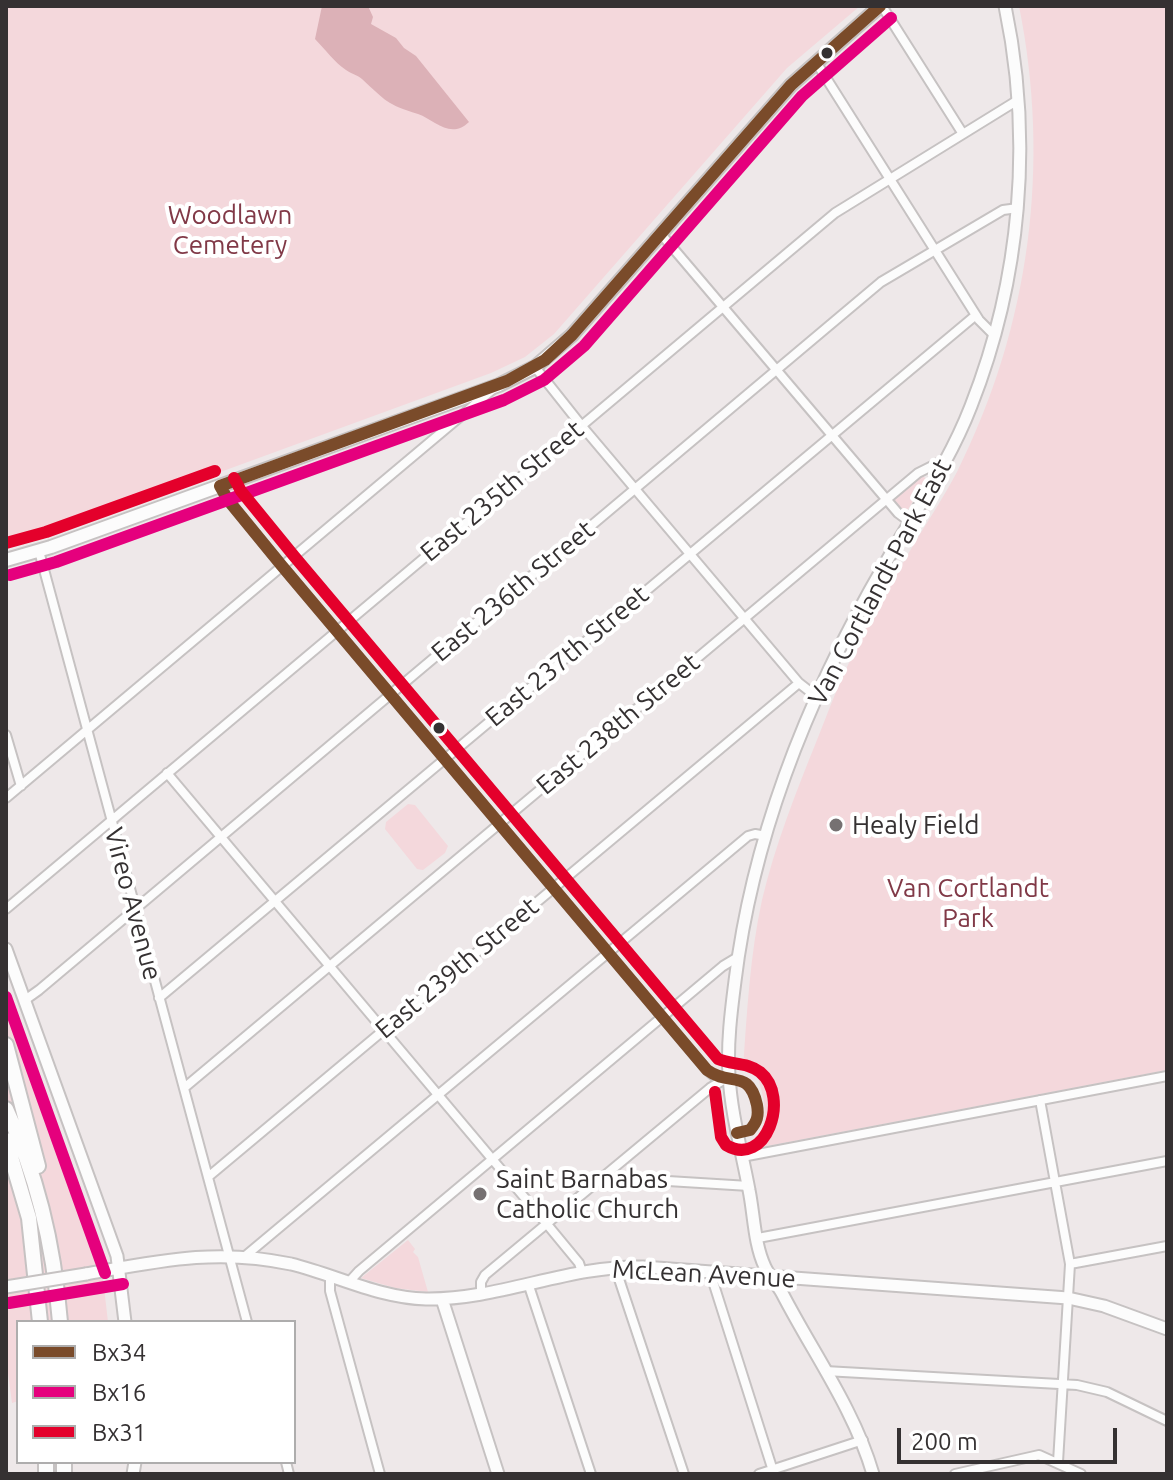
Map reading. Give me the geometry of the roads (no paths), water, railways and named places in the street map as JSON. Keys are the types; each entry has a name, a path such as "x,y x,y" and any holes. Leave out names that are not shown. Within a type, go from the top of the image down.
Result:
{"highway":[{"path":"6,1045 39,1172 60,1320"},
{"path":"6,1109 27,1160 46,1225"},
{"path":"6,1140 26,1205 40,1320"}],"main road":[{"path":"6,560 39,551 499,385 535,367 563,345 791,85 881,6"}],"street":[{"path":"881,6 963,134"},
{"name":"Van Cortlandt Park East","path":"873,1474 863,1440 765,1266 729,1078 731,1021 738,957 753,880 794,753 817,697 882,567 947,458 971,405 994,335 1007,281 1018,208 1018,100 1005,6"},
{"path":"816,62 976,315 994,335"},
{"name":"East 235th Street","path":"6,909 835,213 1018,100"},
{"name":"East 236th Street","path":"25,1000 881,282 1003,210 1018,208"},
{"path":"661,234 886,500 910,522"},
{"name":"East 237th Street","path":"159,998 976,315"},
{"path":"535,367 744,619 799,683 817,697"},
{"path":"6,798 499,385"},
{"name":"East 238th Street","path":"184,1088 922,470 947,458"},
{"path":"220,486 282,566 709,1073 729,1078"},
{"name":"Vireo Avenue","path":"39,551 246,1320"},
{"name":"East 239th Street","path":"208,1177 799,683"},
{"path":"6,735 21,786"},
{"path":"167,773 546,1223 579,1263 582,1272"},
{"path":"244,1257 748,836 766,836"},
{"path":"6,949 120,1268 125,1320"},
{"path":"349,1282 492,1159 738,957"},
{"path":"742,1157 1167,1076"},
{"path":"481,1293 485,1275 710,1088 729,1078"},
{"path":"1040,1100 1070,1264 1058,1462"},
{"path":"758,1238 1167,1161"},
{"path":"602,1177 749,1186"},
{"path":"1070,1264 1167,1246"},
{"name":"McLean Avenue","path":"6,1287 187,1257 229,1256 281,1262 396,1296 442,1299 615,1267 1068,1298 1104,1306 1167,1329"},
{"path":"615,1267 684,1474"},
{"path":"710,1272 773,1472"},
{"path":"330,1276 330,1291 380,1474"},
{"path":"528,1283 591,1474"},
{"path":"442,1299 498,1474"},
{"path":"825,1371 1064,1384 1107,1392 1167,1421"},
{"path":"759,1474 773,1472 863,1440"},
{"path":"955,1474 1039,1455 1081,1474"}],"place":[{"name":"Healy Field","path":"836,825"},
{"name":"Saint Barnabas Catholic Church","path":"480,1194"}],"park label":[{"name":"Woodlawn Cemetery","path":"230,230"},
{"name":"Van Cortlandt Park","path":"968,903"}]}
